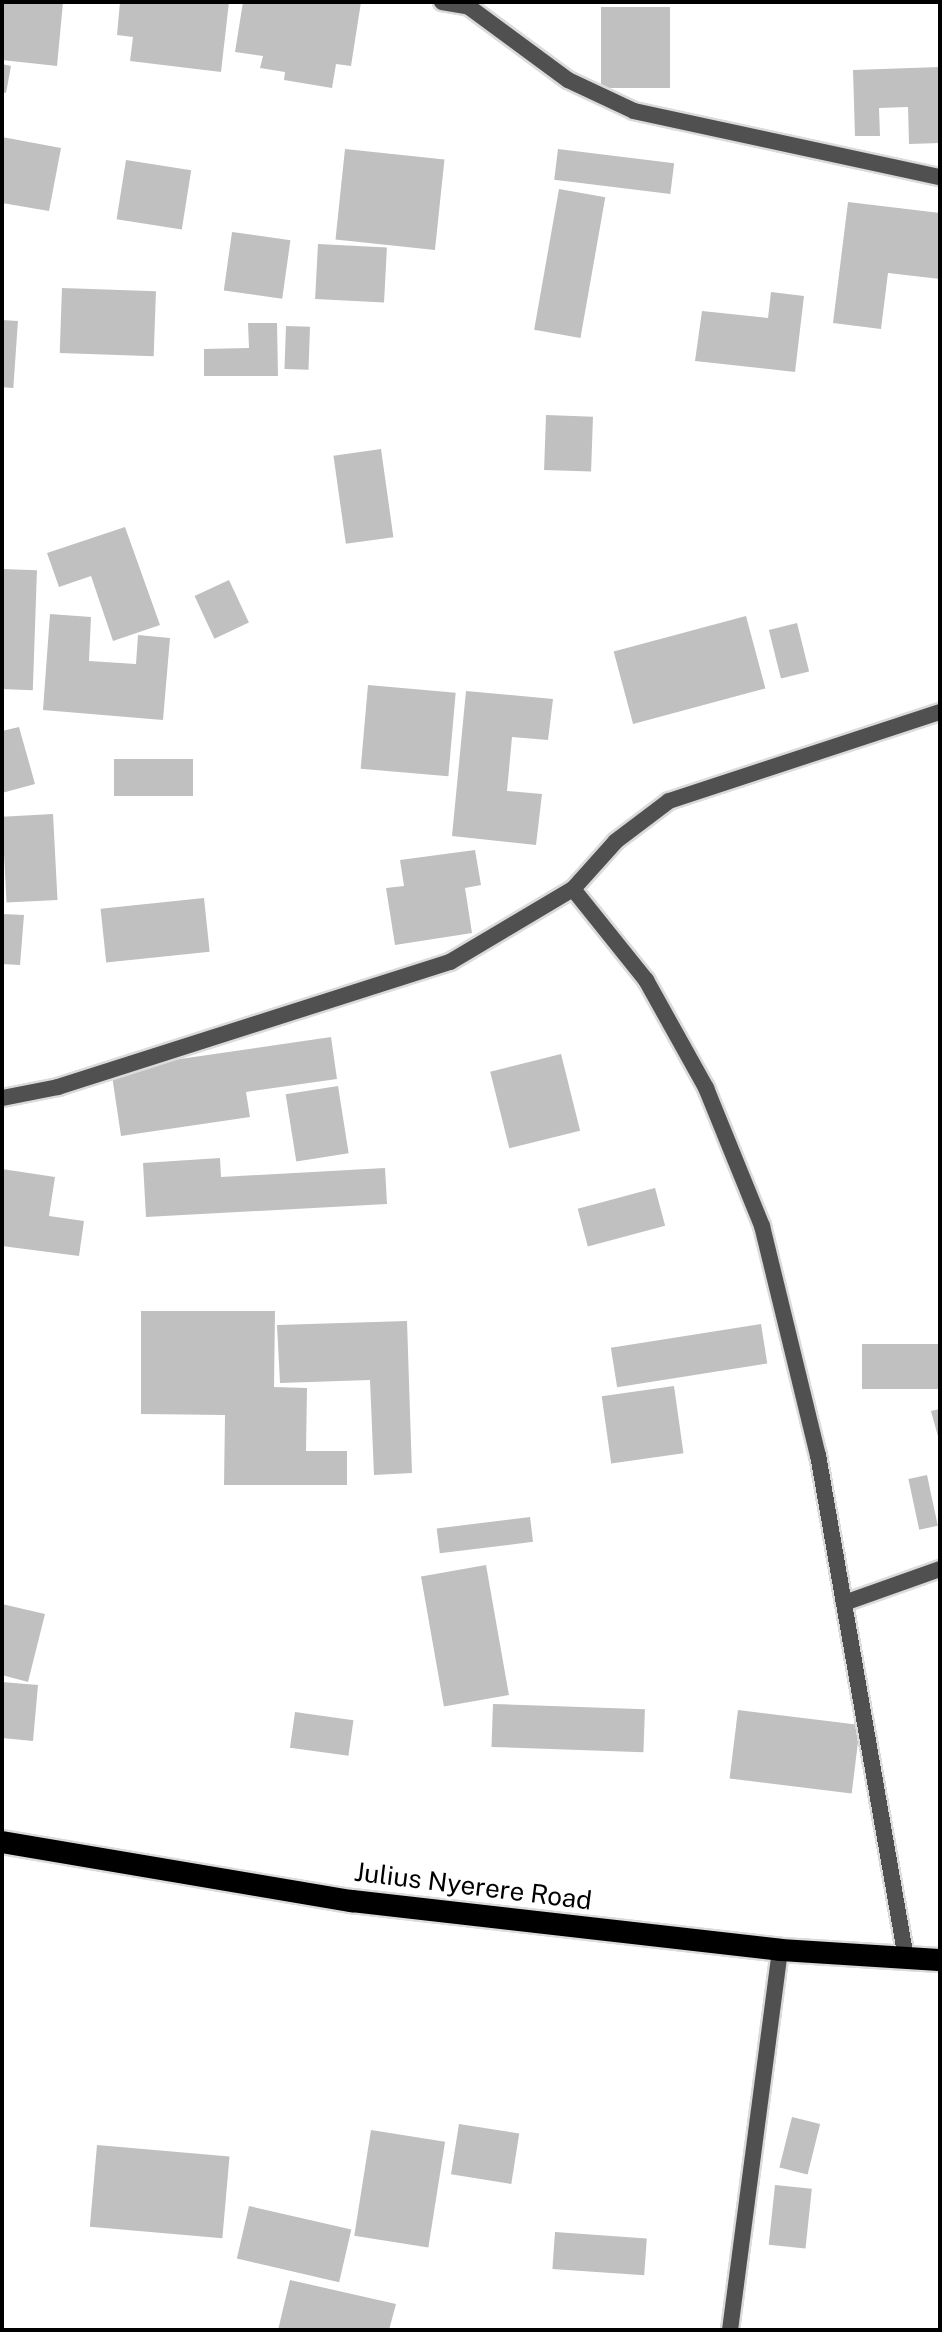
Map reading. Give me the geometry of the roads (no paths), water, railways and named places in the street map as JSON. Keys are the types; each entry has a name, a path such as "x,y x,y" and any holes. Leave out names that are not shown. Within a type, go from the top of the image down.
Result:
{"highway":[{"name":"Julius Nyerere Road","path":"2,1842 352,1901 780,1950 940,1960"}],"street":[{"path":"442,2 469,7 568,80 634,111 940,177"},
{"path":"2,1098 58,1087 450,962 573,889 616,841 669,801 940,712"},
{"path":"573,889 654,994 706,1088 762,1226 818,1455 906,1958"},
{"path":"844,1603 940,1569"},
{"path":"730,2330 780,1950"}]}
